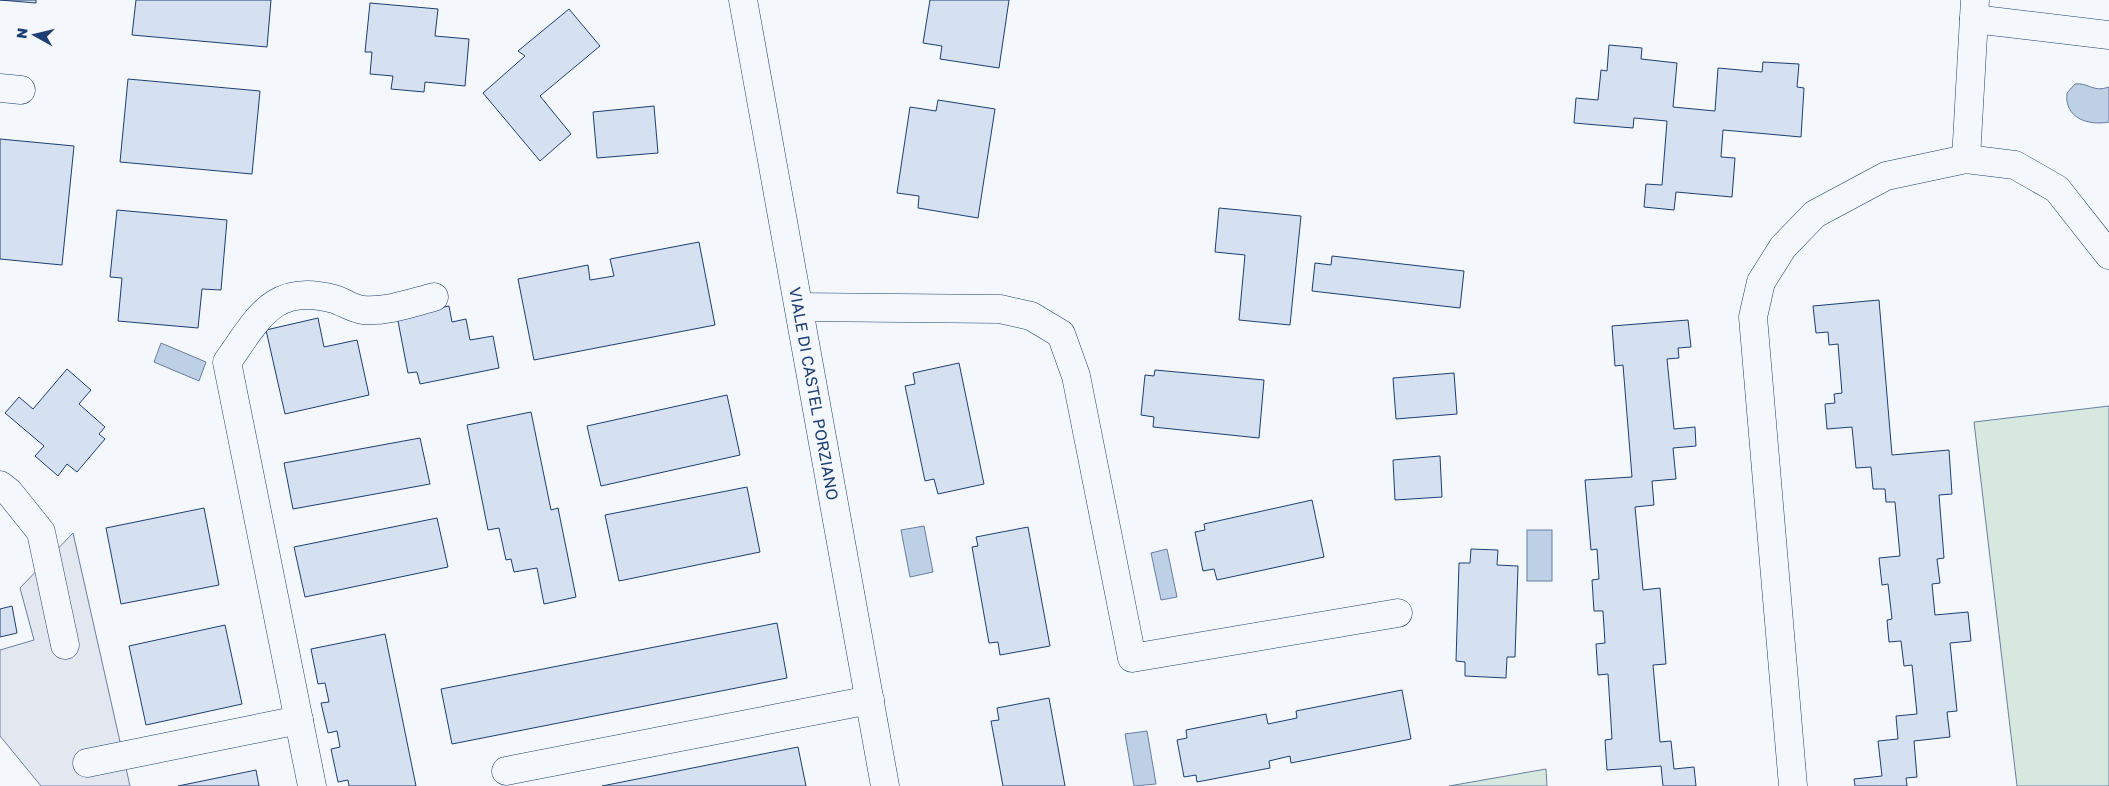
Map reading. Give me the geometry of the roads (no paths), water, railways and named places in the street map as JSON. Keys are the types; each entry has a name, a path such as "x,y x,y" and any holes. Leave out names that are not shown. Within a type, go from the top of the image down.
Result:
{"street":[{"name":"VIALE DI CASTEL PORZIANO","path":"743,0 885,786"},
{"path":"1966,159 1975,10 2109,35"},
{"path":"1792,786 1753,317 1761,282 1783,247 1815,214 1886,176 1966,159 2015,166 2058,189 2109,254"},
{"path":"312,786 227,362 264,311 282,299 307,295 334,300 361,310 383,310 434,297"},
{"path":"799,307 1000,309 1031,316 1061,334 1076,376 1132,658 1398,613"},
{"path":"0,486 9,492 41,532 65,645"},
{"path":"506,771 870,700"},
{"path":"87,763 299,720"}],"water":[{"path":"2075,84 2084,84 2099,89 2109,87 2109,122 2093,123 2073,114 2067,102 2067,93"},
{"path":"161,343 206,362 199,381 154,362"},
{"path":"924,526 933,572 910,577 901,530"},
{"path":"1527,530 1552,530 1552,581 1527,581"},
{"path":"1167,549 1177,597 1161,600 1151,553"},
{"path":"1147,731 1156,784 1134,786 1125,734"}]}
